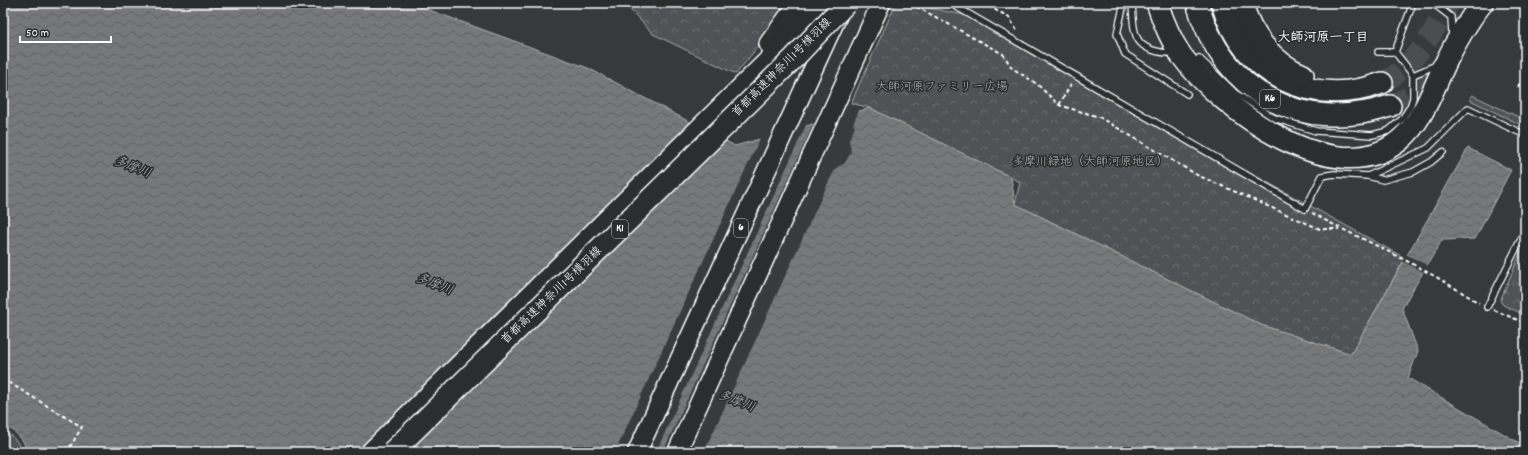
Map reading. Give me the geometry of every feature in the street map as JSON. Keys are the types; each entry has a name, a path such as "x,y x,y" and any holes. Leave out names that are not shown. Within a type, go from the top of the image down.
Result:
{"highway":[{"path":"708,121 766,49 800,3"},
{"name":"首都高速神奈川1号横羽線","path":"372,452 771,59 824,3"},
{"name":"首都高速神奈川1号横羽線","path":"392,452 794,58 845,3"},
{"path":"826,25 852,3"},
{"path":"1157,3 1170,36 1180,54 1205,83 1239,112 1259,126 1297,145 1318,153 1339,157 1357,157 1373,154 1388,148 1400,141 1410,131 1426,105 1458,40 1482,3"},
{"name":"K6","path":"1198,3 1207,32 1226,63 1240,78 1272,100 1288,107 1306,112 1332,116 1356,115 1390,106"},
{"name":"K6","path":"1222,3 1229,24 1243,47 1252,58 1273,74 1300,86 1327,92 1354,91 1380,79 1332,82 1311,79 1300,74 1280,61 1261,41 1247,18 1242,3"}],"main road":[{"name":"6","path":"637,452 845,3"},
{"path":"677,452 881,3"}],"lane":[{"path":"950,3 1305,209 1322,176 1334,174 1368,176 1383,180 1413,172 1431,162 1443,152"},
{"path":"1124,3 1117,34 1125,54 1187,94"},
{"path":"1132,3 1136,37 1143,46 1156,52 1168,52"},
{"path":"1395,52 1413,3"},
{"path":"1413,75 1434,66 1444,55 1453,32 1451,17 1434,3"},
{"path":"1378,52 1395,52"},
{"path":"1199,58 1235,93 1274,118 1316,131 1372,135 1388,131 1402,119 1410,108 1413,98 1413,75 1395,52"},
{"path":"1368,176 1428,148 1468,108 1525,135"},
{"path":"1487,308 1525,231"}],"path":[{"path":"910,3 1003,54 1012,68 1037,84 1059,105 1099,117 1197,175 1320,229 1340,229"},
{"path":"982,3 1009,17 1019,35"},
{"path":"1518,87 1525,72"},
{"path":"1059,105 1076,76"},
{"path":"1372,244 1428,272 1487,308 1525,323"},
{"path":"3,379 82,427 66,452"}],"green space":[{"path":"624,3 793,3 736,74 653,34"},
{"name":"多摩川緑地（大師河原地区）","path":"896,3 904,3 979,18 1078,73 1210,151 1405,258 1351,354 1261,325 1015,204 1020,182 870,108 851,103"},
{"path":"1472,95 1525,120 1525,127 1470,100"},
{"path":"1522,249 1525,251 1525,315 1503,305 1500,301"},
{"path":"3,430 17,442 21,452 3,452"}],"water":[{"name":"多摩川","path":"3,3 410,3 588,68 735,146 870,108 1011,177 1015,204 1261,325 1351,354 1468,148 1511,170 1475,239 1442,240 1402,308 1418,351 1408,378 1521,444 1525,444 1525,452 25,452 22,440 15,432 3,424"}],"pier":[{"path":"860,108 853,124 855,127 849,140 851,152 845,163 836,168 829,181 704,452 663,452 815,121"},
{"path":"807,123 656,452 615,452 761,136"},
{"path":"1405,254 1429,266 1425,273 1402,261"}],"tunnel":[{"path":"1382,83 1394,76 1422,48 1449,3"},
{"path":"1390,106 1419,90 1444,67"}],"district":[{"name":"大師河原一丁目","path":"1323,38"}],"park label":[{"name":"大師河原ファミリー広場","path":"942,87"}]}
